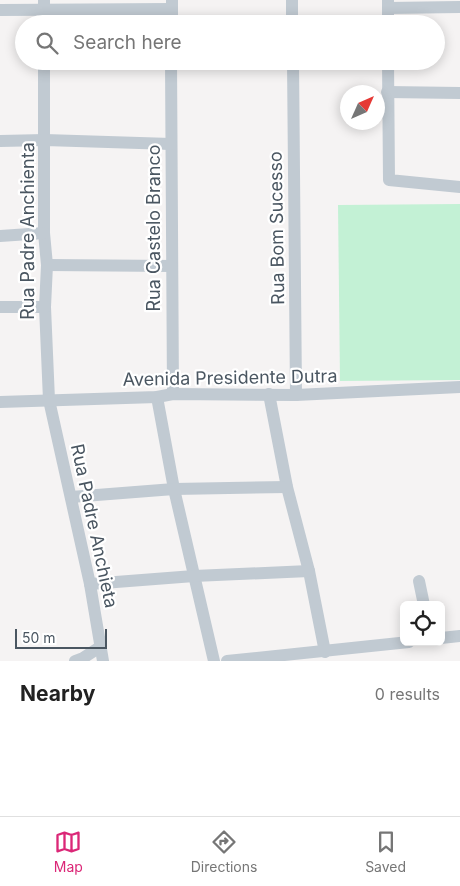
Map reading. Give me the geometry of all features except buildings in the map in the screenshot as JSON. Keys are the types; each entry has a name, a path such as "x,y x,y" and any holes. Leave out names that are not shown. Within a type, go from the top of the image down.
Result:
{"street":[{"path":"292,0 292,15"},
{"path":"0,10 44,4 172,4"},
{"path":"388,4 460,7"},
{"name":"Rua Padre Anchienta","path":"44,70 44,233 47,265 45,308 49,400"},
{"name":"Rua Castelo Branco","path":"171,70 173,394"},
{"name":"Rua Bom Sucesso","path":"293,70 296,395"},
{"path":"388,70 389,180 460,187"},
{"path":"387,92 460,93"},
{"path":"0,142 44,140 171,144"},
{"path":"0,236 44,233"},
{"path":"47,265 172,266"},
{"path":"0,307 45,308"},
{"name":"Avenida Presidente Dutra","path":"0,402 173,394 296,395 460,387"},
{"path":"269,394 287,487 309,571 325,652"},
{"path":"157,396 174,489 214,661"},
{"name":"Rua Padre Anchieta","path":"49,400 90,584 102,661"},
{"path":"71,497 174,489 287,487"},
{"path":"90,584 194,576 309,571"},
{"path":"419,581 423,601"},
{"path":"445,638 460,636"},
{"path":"227,661 400,643"},
{"path":"75,661 100,647"}],"green space":[{"path":"460,204 460,380 340,381 338,205"}]}
